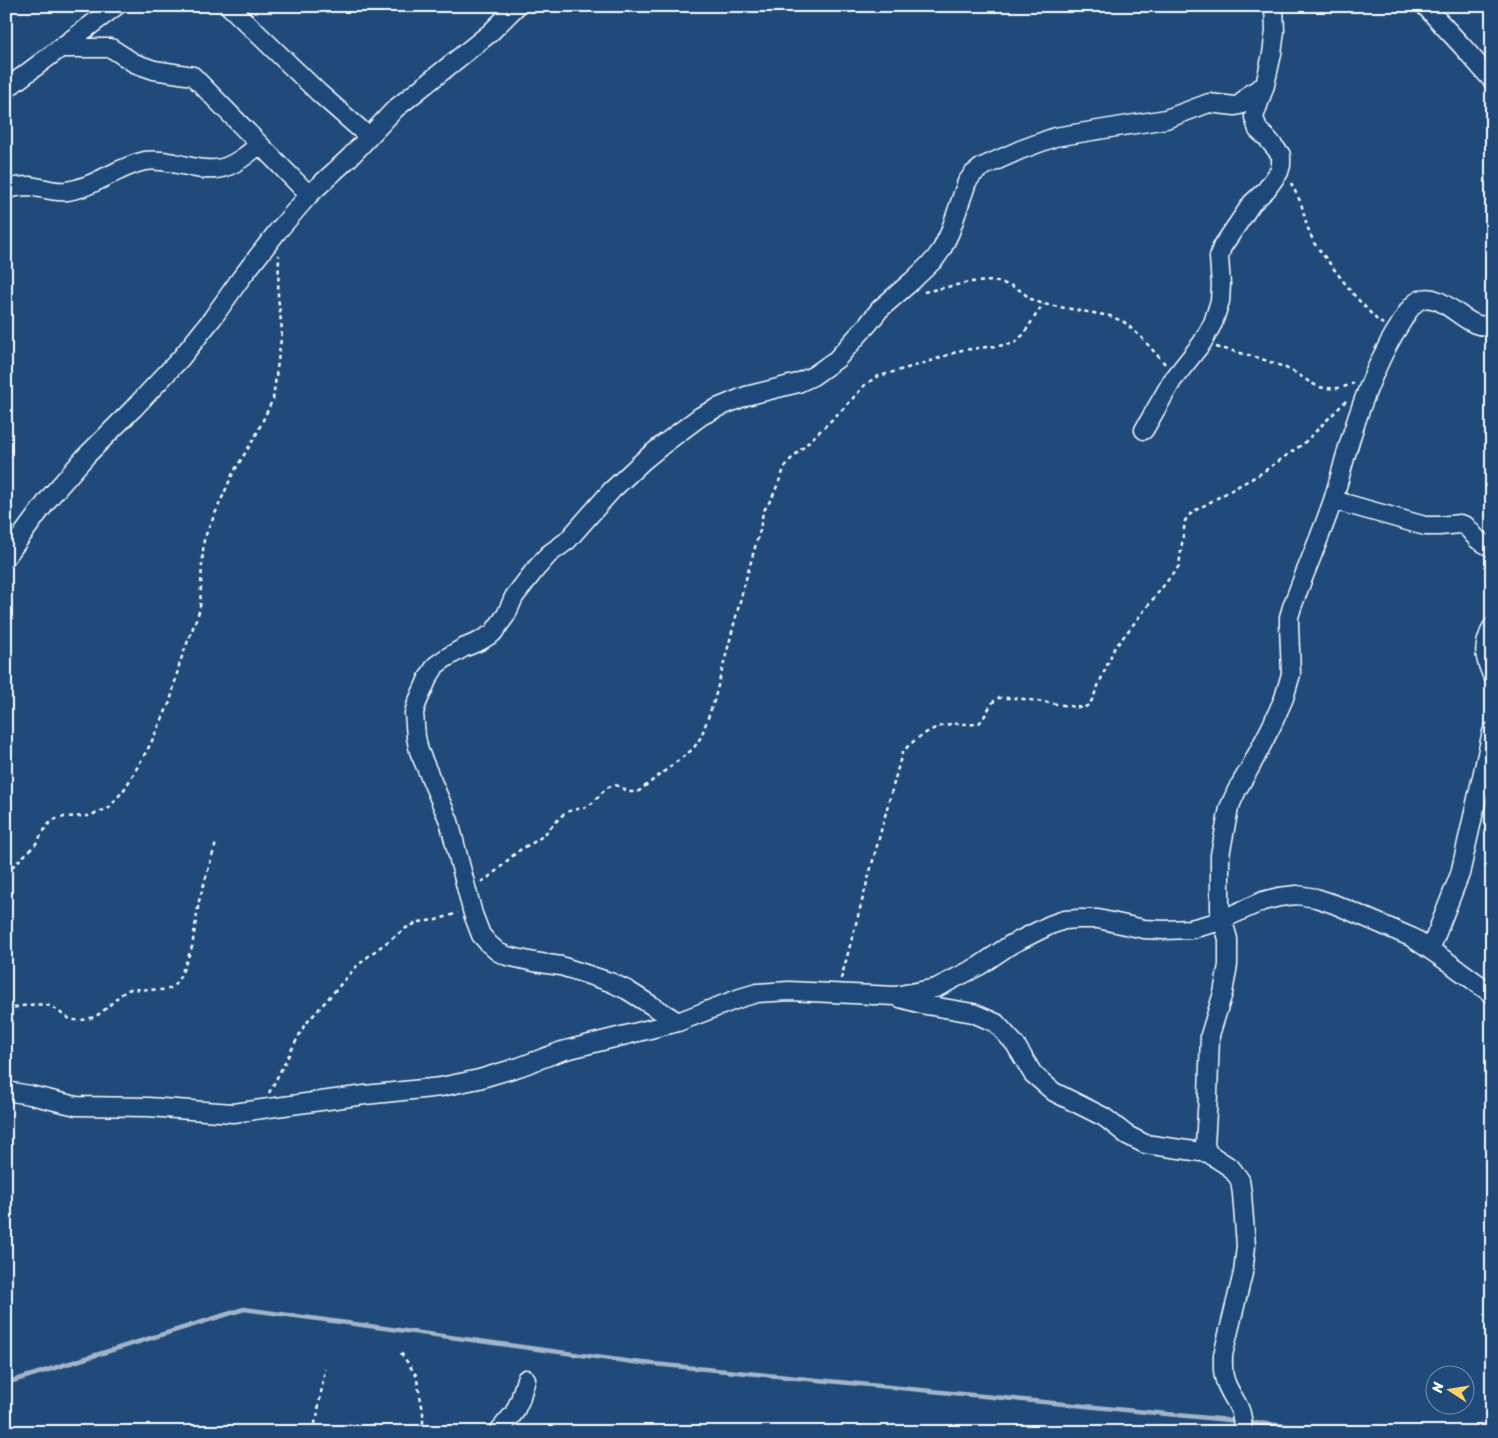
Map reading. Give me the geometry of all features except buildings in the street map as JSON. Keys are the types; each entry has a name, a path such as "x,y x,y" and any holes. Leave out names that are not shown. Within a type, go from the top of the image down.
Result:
{"street":[{"path":"6,89 116,6"},
{"path":"229,6 368,136"},
{"path":"6,557 50,496 181,358 277,232 310,195 350,157 395,109 490,33 517,6"},
{"path":"1144,430 1161,398 1176,375 1202,343 1213,324 1220,301 1219,257 1222,246 1252,202 1266,190 1282,165 1282,155 1258,130 1254,122 1254,114 1272,54 1275,31 1274,6"},
{"path":"1425,6 1492,80"},
{"path":"62,48 111,48 134,63 154,70 193,76 310,195"},
{"path":"678,1022 627,990 610,982 561,966 520,959 498,952 481,935 476,925 449,822 419,751 416,737 414,713 428,678 436,665 463,648 493,633 506,615 514,597 549,554 567,541 612,490 664,443 701,416 717,408 746,396 798,383 814,376 837,359 880,309 912,281 942,249 950,232 967,182 982,167 1054,137 1159,120 1209,103 1240,105 1250,94 1264,85"},
{"path":"6,189 17,186 30,186 65,192 85,187 128,166 148,161 166,160 189,167 224,169 239,162 260,145"},
{"path":"1208,1153 1205,1138 1210,1035 1223,993 1229,953 1226,931 1220,920 1220,856 1229,808 1236,790 1255,758 1284,698 1291,674 1289,617 1299,587 1333,500 1352,435 1366,396 1395,331 1408,311 1415,303 1426,298 1443,304 1479,325 1487,326 1492,323"},
{"path":"1333,500 1425,526 1460,524 1466,526 1478,540 1492,548"},
{"path":"1492,627 1485,641 1484,654 1492,675"},
{"path":"1430,950 1460,874 1492,732"},
{"path":"895,996 936,988 979,966 1010,945 1064,920 1080,918 1098,919 1144,929 1191,929 1220,920 1262,901 1297,895 1316,898 1334,904 1410,937 1492,994"},
{"path":"6,1091 30,1094 76,1106 148,1107 233,1113 441,1087 495,1074 562,1051 678,1022 757,993 789,991 895,996 973,1013 996,1023 1015,1044 1033,1074 1054,1092 1104,1117 1127,1135 1144,1144 1208,1153 1231,1168 1240,1180 1246,1246 1243,1273 1223,1355 1223,1365 1226,1384 1242,1412 1242,1432"},
{"path":"498,1432 514,1413 526,1379"}],"path":[{"path":"1282,165 1301,203 1314,243 1341,279 1377,320 1395,331"},
{"path":"6,873 36,845 52,820 88,816 109,808 126,787 150,745 170,702 180,662 200,608 204,539 233,473 255,436 273,399 282,331 278,296 277,232"},
{"path":"920,293 970,282 994,282 1017,288 1031,299 1043,304 1084,313 1110,316 1124,322 1141,337 1176,375"},
{"path":"261,1110 304,1026 356,967 371,954 406,928 419,922 436,920 470,902 475,885 496,872 520,850 537,840 566,813 591,804 608,787 614,785 628,792 639,791 693,749 701,737 714,700 760,530 763,512 772,498 784,468 790,460 844,408 864,385 876,377 962,350 1013,344 1023,335 1043,304"},
{"path":"1202,343 1272,362 1323,388 1336,389 1347,387 1360,379"},
{"path":"1355,383 1357,387"},
{"path":"837,993 902,753 908,745 928,732 950,724 979,723 997,698 1017,698 1084,708 1089,705 1114,649 1179,566 1185,521 1188,516 1260,474 1303,444 1349,398"},
{"path":"6,1009 47,1005 71,1020 82,1020 92,1018 105,1010 126,990 166,990 173,987 181,975 192,947 199,901 216,842"},
{"path":"401,1353 416,1375 423,1411 423,1432"},
{"path":"312,1432 317,1417 325,1369"}],"waterway":[{"path":"6,1383 244,1309 633,1362 1239,1421"},
{"path":"1246,1422 1349,1432"}]}
